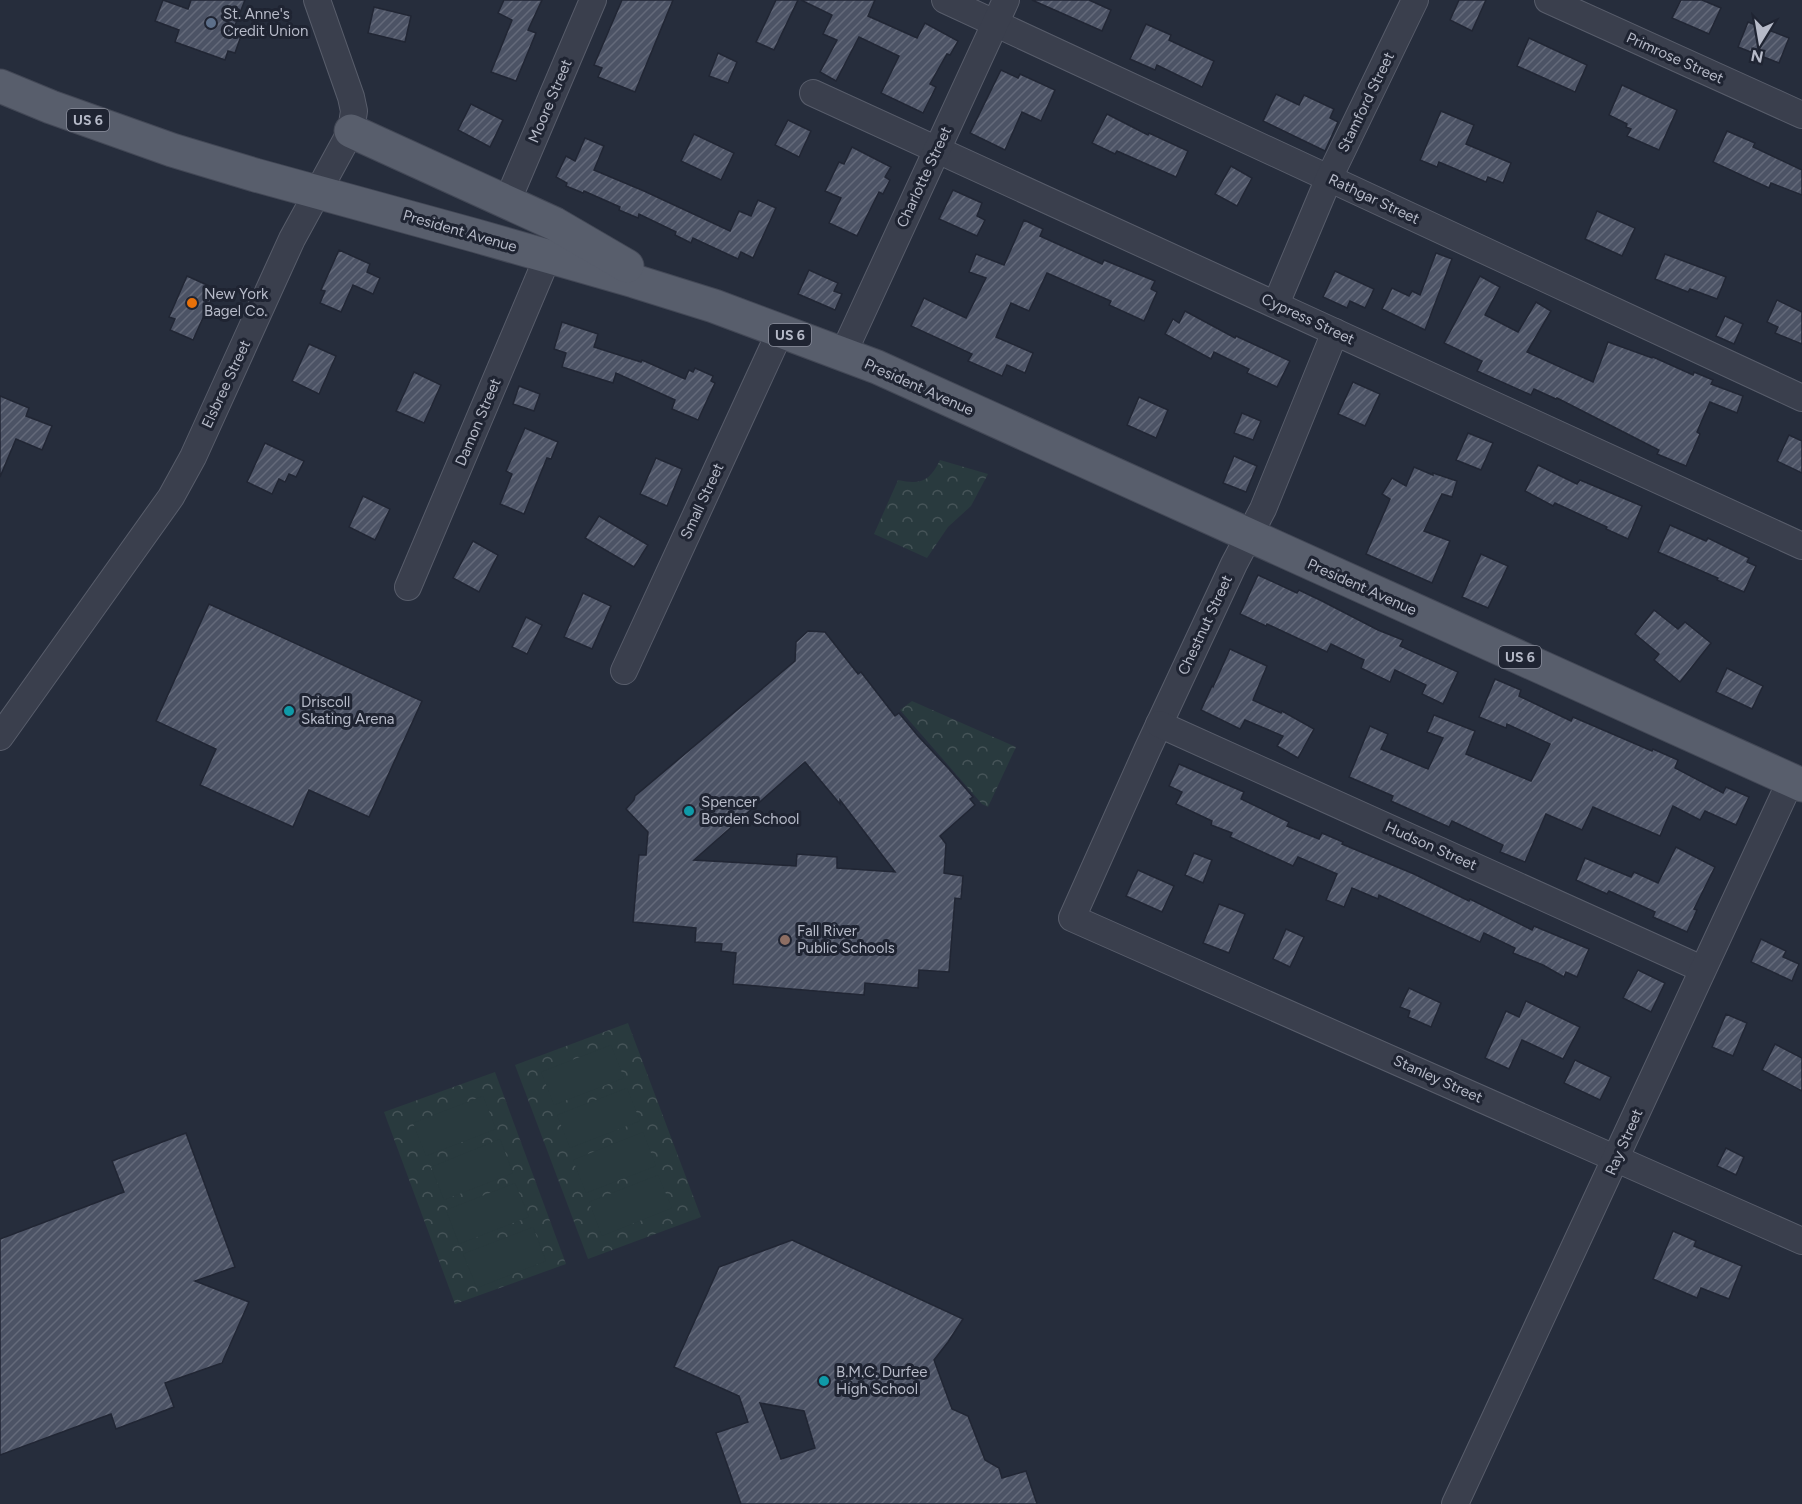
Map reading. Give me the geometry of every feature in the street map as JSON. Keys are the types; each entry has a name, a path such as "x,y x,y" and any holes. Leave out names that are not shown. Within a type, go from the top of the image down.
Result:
{"main road":[{"name":"President Avenue","path":"0,86 160,146 255,175 548,256 714,306 878,367 1796,782"},
{"path":"351,131 555,224 678,295"}],"street":[{"name":"Elsbree Street","path":"0,737 171,497 193,457 292,239 351,131 354,111 351,97 317,0"},
{"name":"Moore Street","path":"507,202 593,0"},
{"name":"Rathgar Street","path":"945,0 1802,398"},
{"name":"Charlotte Street","path":"843,354 1006,0"},
{"name":"Stamford Street","path":"1276,304 1329,178 1415,0"},
{"name":"Primrose Street","path":"1548,0 1802,115"},
{"name":"Cypress Street","path":"813,93 1802,546"},
{"name":"Damon Street","path":"408,587 548,256"},
{"name":"Small Street","path":"624,671 780,332"},
{"name":"Chestnut Street","path":"1072,918 1159,724 1248,535 1263,509 1335,332"},
{"name":"Hudson Street","path":"1159,724 1702,969"},
{"name":"Ray Street","path":"1455,1504 1617,1158 1702,969 1796,782"},
{"name":"Stanley Street","path":"1072,918 1802,1241"}],"green space":[{"path":"940,460 988,474 971,506 948,527 927,558 874,534 898,480 913,482 924,480 932,473"},
{"path":"912,701 1016,747 988,807 982,804 900,710"},
{"path":"628,1023 701,1217 588,1259 515,1065"},
{"path":"611,1045 624,1078 554,1105 541,1072"},
{"path":"495,1072 566,1264 455,1304 384,1112"},
{"path":"627,1088 640,1121 570,1148 557,1115"},
{"path":"483,1096 496,1129 426,1156 413,1123"},
{"path":"643,1132 656,1166 586,1193 573,1160"},
{"path":"500,1139 513,1173 444,1200 431,1167"},
{"path":"658,1175 672,1208 602,1236 589,1202"},
{"path":"515,1183 529,1217 459,1244 446,1210"},
{"path":"533,1227 546,1261 477,1288 463,1254"}],"building":[{"path":"163,0 188,9 191,0 245,0 232,33 241,36 235,53 228,51 225,60 175,42 179,30 155,21"},
{"path":"504,0 542,0 528,30 536,33 516,81 491,72 512,20 498,13"},
{"path":"622,0 673,0 635,92 598,77 602,68 594,65"},
{"path":"776,0 798,0 774,50 756,42"},
{"path":"801,0 875,0 868,16 917,38 925,23 958,41 950,55 947,54 930,84 936,87 923,113 881,93 899,56 859,37 836,81 820,72 837,40 823,34 832,15"},
{"path":"1032,0 1089,0 1111,10 1102,31"},
{"path":"1459,0 1486,0 1472,31 1450,20"},
{"path":"1681,0 1702,0 1721,8 1709,34 1672,18"},
{"path":"374,7 411,16 405,42 368,33"},
{"path":"1748,22 1789,38 1779,63 1738,47"},
{"path":"1146,24 1171,35 1169,40 1214,61 1202,87 1157,65 1155,70 1130,59"},
{"path":"1529,38 1587,65 1575,92 1517,66"},
{"path":"718,53 737,62 728,83 709,76"},
{"path":"1001,70 1018,78 1020,74 1055,90 1041,121 1022,112 1005,150 970,133"},
{"path":"1622,85 1677,110 1659,150 1627,136 1631,129 1626,127 1627,124 1609,115"},
{"path":"1276,94 1299,105 1304,95 1334,109 1330,118 1338,122 1325,151 1263,121"},
{"path":"471,104 503,120 490,147 458,130"},
{"path":"1441,111 1474,125 1466,144 1511,163 1503,183 1488,177 1486,182 1439,162 1437,167 1420,160"},
{"path":"1107,114 1148,135 1149,133 1188,151 1176,177 1117,151 1115,154 1092,143"},
{"path":"788,120 811,131 799,157 775,145"},
{"path":"1727,131 1755,143 1753,147 1802,170 1802,195 1771,183 1769,188 1713,162"},
{"path":"694,134 734,153 721,180 681,161"},
{"path":"585,138 604,146 594,170 730,231 739,211 751,216 758,200 776,208 753,258 741,252 738,259 693,238 691,243 675,235 676,232 639,214 638,218 584,191 583,193 566,186 567,183 556,177 566,156 575,161"},
{"path":"852,147 891,167 885,177 890,180 883,194 879,192 857,236 829,223 841,198 825,191 839,162 844,164"},
{"path":"1231,166 1252,178 1237,206 1215,194"},
{"path":"953,190 982,203 977,216 985,220 977,236 939,219"},
{"path":"1597,211 1635,228 1622,256 1585,239"},
{"path":"1024,220 1043,229 1040,236 1102,264 1104,260 1155,281 1151,289 1157,292 1144,321 1109,305 1111,301 1047,273 1029,311 1011,303 996,337 1033,353 1025,373 1007,365 1002,376 968,361 972,354 911,326 924,298 966,318 986,278 969,272 976,254 1004,265"},
{"path":"339,250 370,264 367,272 380,278 373,294 353,285 341,312 320,303 325,291 321,290"},
{"path":"1436,253 1452,259 1425,330 1382,309 1392,288 1409,296 1412,291 1420,295"},
{"path":"1665,254 1726,277 1717,299 1690,289 1688,292 1655,279"},
{"path":"809,270 838,283 834,291 842,294 835,310 798,294"},
{"path":"1335,271 1374,289 1365,308 1350,301 1347,308 1323,297"},
{"path":"187,276 216,289 193,340 170,330 175,319 169,317"},
{"path":"1480,276 1500,287 1485,315 1518,332 1536,302 1551,311 1527,352 1593,382 1608,342 1653,357 1693,375 1694,372 1713,380 1711,384 1743,396 1737,413 1710,402 1697,432 1700,434 1686,466 1657,454 1659,450 1557,398 1534,389 1531,395 1477,371 1482,361 1444,343"},
{"path":"1777,300 1802,312 1802,344 1775,333 1778,327 1767,322"},
{"path":"1185,311 1235,338 1236,336 1290,361 1277,387 1247,373 1249,369 1214,352 1211,359 1165,334 1173,319 1179,323"},
{"path":"1725,316 1743,324 1734,344 1716,336"},
{"path":"562,322 598,334 594,347 641,362 642,360 685,379 689,370 693,372 695,368 713,376 711,381 715,383 698,420 672,409 675,400 616,373 613,383 562,367 566,353 554,349"},
{"path":"309,344 336,356 319,394 292,381"},
{"path":"414,372 441,385 424,423 396,411"},
{"path":"1353,382 1380,394 1365,426 1338,414"},
{"path":"519,386 540,394 534,411 513,404"},
{"path":"0,396 29,408 26,416 52,426 42,450 16,439 0,477"},
{"path":"1139,397 1168,410 1156,438 1127,425"},
{"path":"1242,413 1261,421 1253,440 1234,433"},
{"path":"525,428 558,442 551,459 547,458 524,514 500,504 512,474 506,471"},
{"path":"1468,433 1493,443 1481,470 1456,460"},
{"path":"1789,435 1802,441 1802,473 1777,461"},
{"path":"265,443 304,461 296,477 289,474 285,482 279,479 272,494 247,482"},
{"path":"1234,456 1257,466 1246,492 1223,483"},
{"path":"656,458 682,469 667,506 640,494"},
{"path":"1538,465 1577,484 1580,480 1642,506 1628,539 1606,529 1607,527 1555,503 1553,506 1525,491"},
{"path":"1414,467 1457,481 1452,497 1442,494 1424,531 1450,541 1432,583 1366,554 1390,499 1382,494 1392,478 1406,486"},
{"path":"363,496 390,509 375,540 349,527"},
{"path":"599,516 648,545 634,567 585,538"},
{"path":"1670,525 1706,541 1708,538 1749,558 1747,562 1756,566 1744,592 1658,552"},
{"path":"473,541 498,555 479,592 453,578"},
{"path":"1481,554 1508,566 1488,608 1462,597"},
{"path":"1258,575 1297,593 1299,590 1378,630 1403,640 1400,646 1458,672 1443,704 1422,694 1426,685 1395,670 1390,682 1361,668 1364,660 1331,644 1327,652 1240,614"},
{"path":"583,593 611,606 592,649 564,637"},
{"name":"Driscoll Skating Arena","path":"209,604 422,701 369,817 309,790 293,827 200,785 216,749 156,721"},
{"path":"1654,610 1678,629 1685,622 1711,643 1680,682 1654,660 1659,654 1635,634"},
{"path":"526,617 542,625 527,654 512,647"},
{"name":"Spencer Borden School","path":"808,631 825,632 858,674 861,672 895,716 899,713 973,797 970,799 975,805 940,836 946,844 944,873 963,876 961,899 955,898 949,972 919,970 918,988 865,983 864,995 733,984 736,953 721,951 722,944 695,942 696,928 633,922 639,855 646,855 648,832 626,809 635,796 795,661 796,642","holes":["805,762 840,804 840,800 895,872 837,868 837,857 797,854 796,866 694,860"]},
{"path":"1230,649 1267,666 1253,700 1281,713 1282,711 1314,729 1298,758 1277,746 1283,736 1245,720 1240,729 1201,710"},
{"path":"1727,668 1763,686 1752,709 1716,692"},
{"path":"1495,679 1521,690 1519,696 1571,721 1573,717 1678,760 1675,768 1723,793 1726,787 1749,797 1736,825 1705,811 1700,820 1673,806 1660,836 1593,807 1582,830 1546,814 1525,862 1500,852 1503,845 1452,821 1449,827 1391,801 1393,796 1349,777 1370,726 1388,734 1381,749 1428,769 1443,738 1427,732 1434,715 1475,731 1466,754 1531,781 1550,744 1507,724 1506,728 1479,717"},
{"path":"1179,764 1244,792 1241,799 1289,822 1287,826 1319,839 1322,833 1469,901 1470,899 1532,930 1534,926 1589,949 1577,977 1566,972 1564,977 1543,965 1513,953 1515,948 1484,933 1480,942 1379,895 1378,899 1352,888 1344,907 1326,900 1337,874 1298,857 1293,866 1230,837 1232,833 1211,825 1212,821 1176,804 1182,792 1169,786"},
{"path":"1676,847 1715,867 1694,909 1697,910 1687,932 1653,917 1655,912 1609,891 1607,894 1576,880 1585,858 1631,877 1634,872 1658,883"},
{"path":"1194,853 1212,860 1203,883 1185,875"},
{"path":"1138,870 1174,886 1162,912 1126,896"},
{"path":"1219,904 1245,914 1229,953 1203,943"},
{"path":"1286,929 1304,937 1290,967 1273,959"},
{"path":"1761,939 1786,951 1783,957 1799,964 1792,981 1751,962"},
{"path":"1638,970 1665,983 1651,1012 1623,998"},
{"path":"1409,988 1441,1003 1431,1027 1408,1017 1410,1011 1400,1007"},
{"path":"1526,1001 1580,1027 1563,1059 1522,1040 1509,1069 1485,1058 1506,1011 1519,1017"},
{"path":"1726,1014 1747,1023 1733,1056 1712,1047"},
{"path":"1775,1044 1802,1058 1802,1091 1762,1070"},
{"path":"1575,1060 1611,1077 1600,1100 1564,1083"},
{"path":"186,1133 235,1267 195,1281 249,1302 222,1363 165,1383 174,1407 116,1429 111,1414 0,1455 0,1239 124,1192 112,1161"},
{"path":"1726,1148 1744,1157 1736,1175 1717,1166"},
{"path":"1673,1231 1696,1241 1694,1246 1742,1266 1729,1299 1701,1288 1697,1298 1653,1279"},
{"name":"B.M.C. Durfee High School","path":"792,1240 963,1319 934,1360 952,1409 968,1416 985,1460 999,1468 1002,1478 1026,1471 1037,1504 741,1504 716,1433 748,1422 739,1396 674,1367 719,1267","holes":["760,1403 804,1411 815,1448 781,1459"]}],"place":[{"name":"St. Anne's Credit Union","path":"211,23"},
{"name":"New York Bagel Co.","path":"192,303"},
{"name":"Driscoll Skating Arena","path":"289,711"},
{"name":"Spencer Borden School","path":"689,811"},
{"name":"Fall River Public Schools","path":"785,940"},
{"name":"B.M.C. Durfee High School","path":"824,1381"}]}
